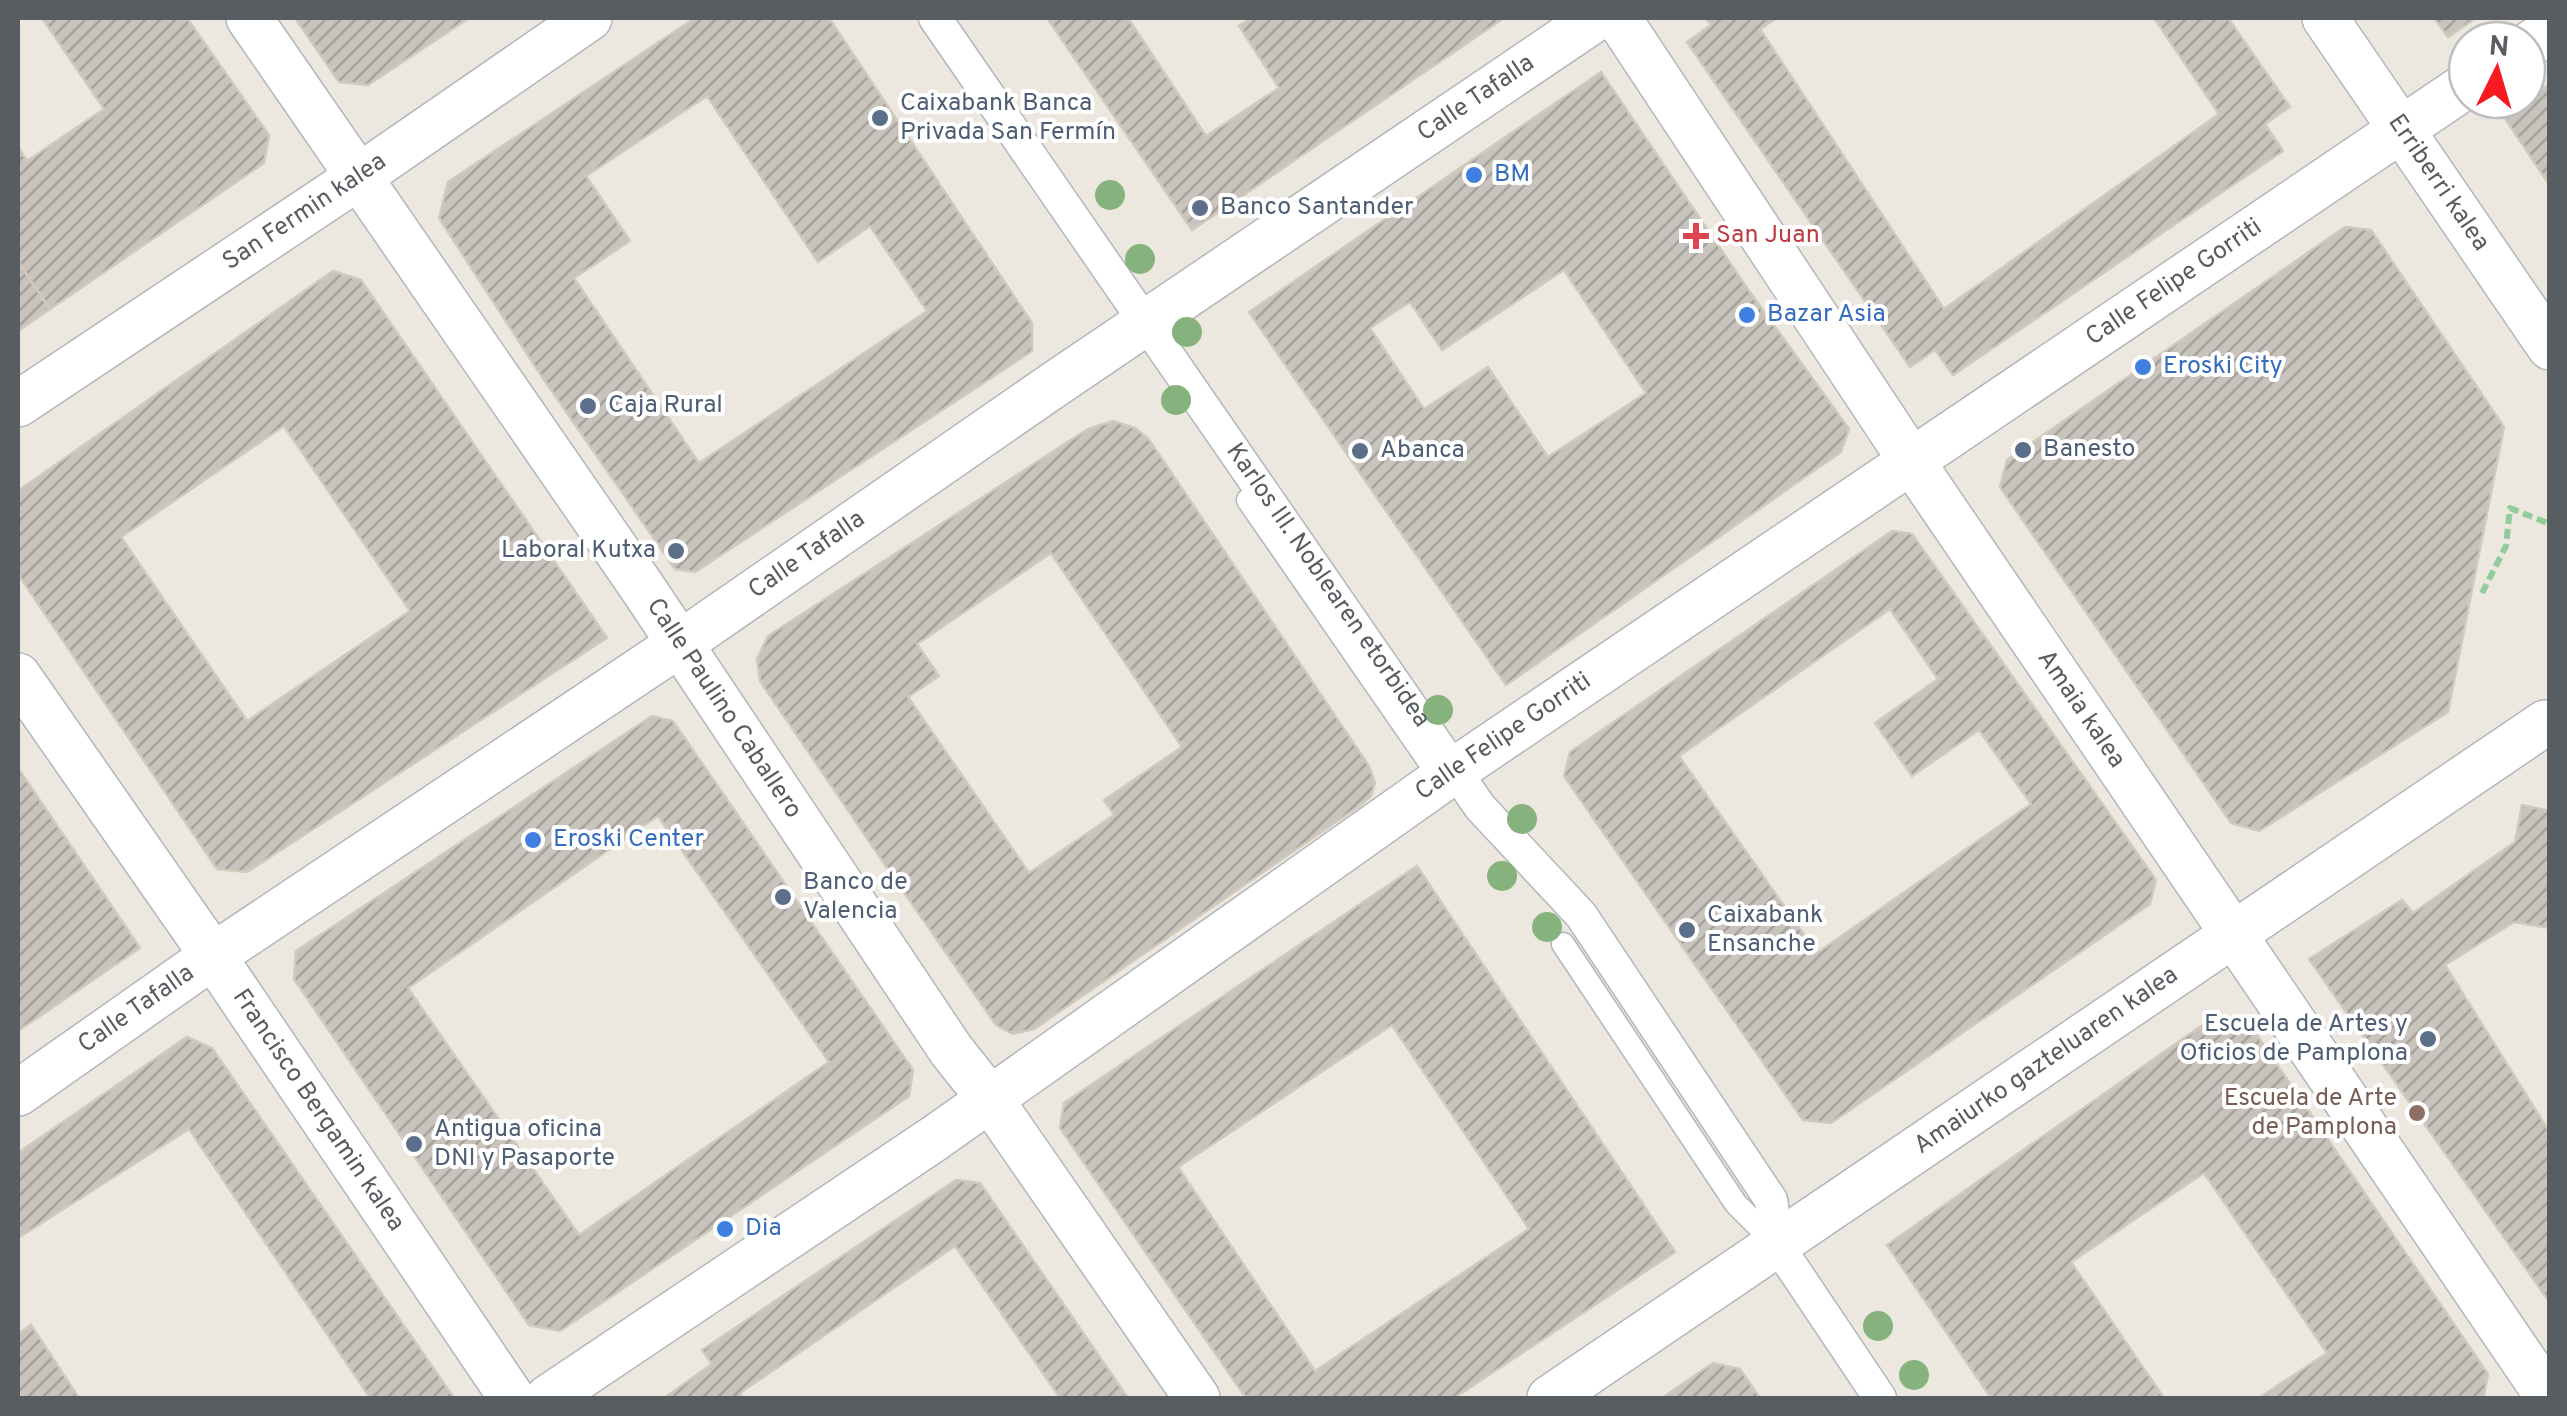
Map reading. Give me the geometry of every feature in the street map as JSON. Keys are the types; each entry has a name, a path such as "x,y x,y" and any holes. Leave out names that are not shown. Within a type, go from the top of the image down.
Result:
{"street":[{"name":"Calle Paulino Caballero","path":"250,18 951,1050 990,1099 1197,1398"},
{"name":"San Fermin kalea","path":"18,404 589,18"},
{"name":"Karlos III. Noblearen etorbidea","path":"935,18 1449,775 1581,916 1771,1200 1778,1246 1880,1398"},
{"name":"Calle Tafalla","path":"18,1093 213,956 1596,18"},
{"name":"Amaia kalea","path":"1618,18 1912,462 2549,1398"},
{"name":"Erriberri kalea","path":"2325,18 2550,348"},
{"name":"Calle Felipe Gorriti","path":"548,1398 990,1099 1449,775 2447,98"},
{"name":"Francisco Bergamin kalea","path":"18,676 512,1398"},
{"name":"Amaiurko gazteluaren kalea","path":"1550,1398 1778,1246 2548,716"}],"lane":[{"path":"1248,500 1449,775"},
{"path":"1563,944 1736,1204 1778,1246"}],"path":[{"path":"2482,593 2506,546 2510,508 2550,524"}],"building":[{"path":"42,18 187,18 269,135 264,163 50,309 18,262 18,146 27,161 104,109"},
{"path":"295,18 469,18 368,85 339,82"},
{"path":"695,18 829,18 1032,323 1032,351 695,572 675,569 540,374 439,218 448,182","holes":["707,96 818,262 870,226 927,311 699,463 574,278 630,241 586,176"]},
{"path":"1047,18 1128,18 1206,136 1279,88 1239,26 1252,18 1504,18 1192,230"},
{"path":"1706,18 1777,18 1760,29 1944,309 2219,114 2154,18 2228,18 2290,107 2265,124 2283,151 1953,375 1935,350 1910,367 1687,42 1711,25"},
{"path":"2434,18 2476,18 2447,20 2447,36"},
{"path":"1601,72 1747,288 1849,429 1841,452 1506,685 1249,312","holes":["1564,270 1646,393 1548,457 1488,367 1424,409 1370,328 1410,302 1442,350"]},
{"path":"2550,84 2550,186 2506,120 2547,120"},
{"path":"2345,227 2371,230 2504,427 2448,712 2259,831 2231,823 2000,487 2007,460"},
{"path":"18,262 50,309 18,331"},
{"path":"333,271 361,280 607,638 247,872 217,869 18,574 18,491","holes":["284,426 410,611 247,721 121,537"]},
{"path":"1113,421 1135,428 1148,438 1369,766 1375,783 1371,796 1358,807 1034,1029 1013,1034 996,1025 892,875 760,681 757,659 768,636 1088,429","holes":["1051,553 1182,747 1104,800 1114,815 1029,873 908,697 939,676 917,644"]},
{"path":"1892,531 1912,534 2156,880 2150,904 1831,1123 1803,1120 1564,776 1570,752","holes":["1890,609 1938,679 1875,723 1912,776 1979,730 2031,804 1817,953 1679,756"]},
{"path":"652,716 673,721 913,1070 909,1096 560,1331 529,1325 294,979 296,951","holes":["658,816 829,1062 579,1235 408,988"]},
{"path":"18,768 140,948 18,1031"},
{"name":"Escuela de Artes y Oficios de Pamplona","path":"2522,805 2550,811 2550,928 2514,922 2445,965 2550,1133 2550,1303 2309,959 2402,900 2413,913 2515,842"},
{"path":"1417,866 1675,1252 1454,1398 1246,1398 1060,1128 1064,1103","holes":["1392,1025 1529,1229 1315,1371 1178,1167"]},
{"path":"2217,1015 2246,1019 2488,1374 2484,1395 2259,1398 2327,1353 2204,1173 2071,1262 2164,1398 1991,1398 1887,1245"},
{"path":"187,1037 212,1048 454,1398 370,1398 189,1129 18,1238 18,1153"},
{"path":"956,1180 980,1183 1128,1398 1060,1398 955,1246 740,1393 743,1398 664,1398 712,1364 702,1350"},
{"path":"31,1325 79,1398 18,1398 18,1334"},
{"path":"1713,1363 1740,1369 1760,1398 1662,1398"}],"place":[{"name":"Caixabank Banca Privada San Fermín","path":"880,118"},
{"name":"BM","path":"1474,175"},
{"name":"Banco Santander","path":"1200,208"},
{"name":"San Juan","path":"1696,236"},
{"name":"Bazar Asia","path":"1747,315"},
{"name":"Eroski City","path":"2143,367"},
{"name":"Caja Rural","path":"588,406"},
{"name":"Banesto","path":"2023,450"},
{"name":"Abanca","path":"1360,451"},
{"name":"Laboral Kutxa","path":"676,551"},
{"name":"Eroski Center","path":"533,840"},
{"name":"Banco de Valencia","path":"783,897"},
{"name":"Caixabank Ensanche","path":"1687,930"},
{"name":"Escuela de Artes y Oficios de Pamplona","path":"2428,1039"},
{"name":"Escuela de Arte de Pamplona","path":"2417,1113"},
{"name":"Antigua oficina DNI y Pasaporte","path":"414,1144"},
{"name":"Dia","path":"725,1229"}]}
